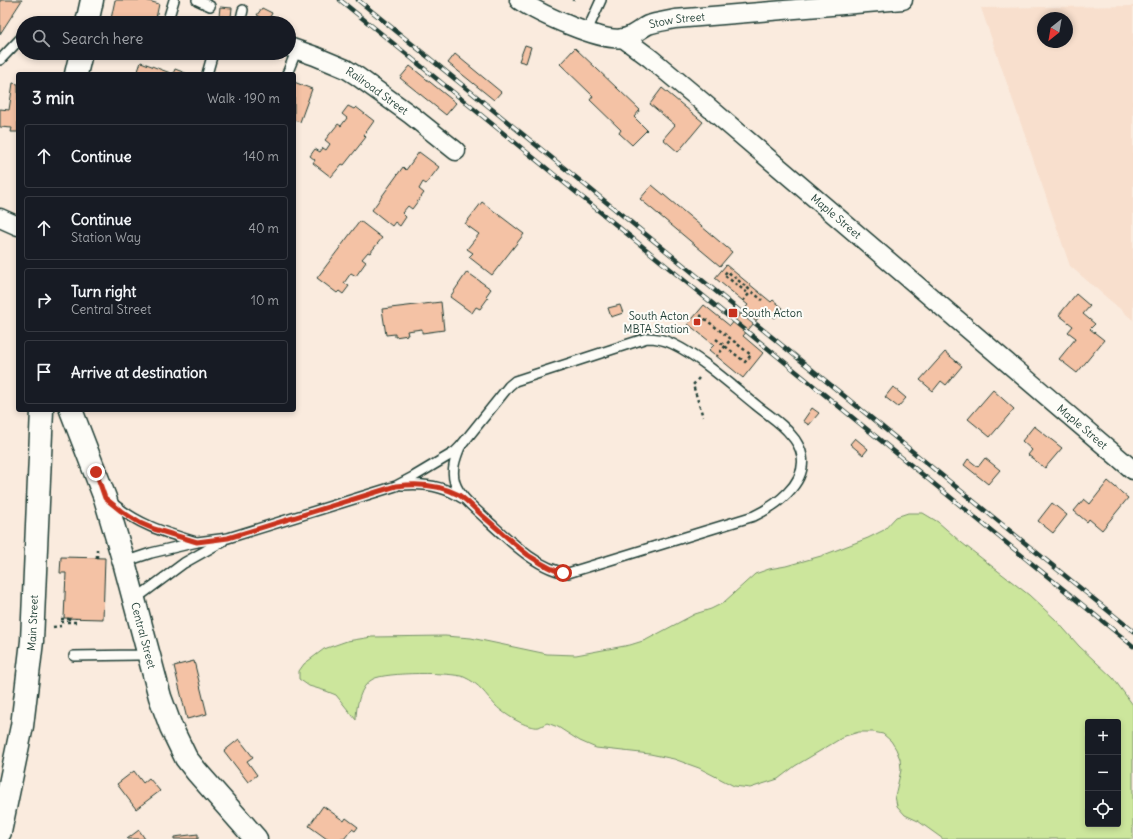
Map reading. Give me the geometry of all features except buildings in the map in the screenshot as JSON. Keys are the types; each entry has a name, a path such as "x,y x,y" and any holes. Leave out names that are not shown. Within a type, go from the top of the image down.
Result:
{"street":[{"path":"89,16 92,0"},
{"path":"519,0 549,17 587,31 612,39 623,38"},
{"name":"Stow Street","path":"623,38 628,37 649,25 675,19 903,0"},
{"name":"Maple Street","path":"623,38 699,99 1133,470"},
{"name":"Railroad Street","path":"296,49 336,64 357,76 411,115 456,151"},
{"path":"76,72 79,60"},
{"path":"0,218 16,225"},
{"name":"Main Street","path":"0,832 22,726 32,641 42,412"},
{"name":"Central Street","path":"72,412 105,498 165,712 186,758 256,839"}],"lane":[{"path":"169,16 174,0"},
{"path":"197,0 210,6"},
{"path":"587,31 601,0"},
{"path":"242,16 243,10"},
{"path":"0,60 16,43"},
{"path":"208,72 211,60"},
{"path":"287,72 290,60"},
{"path":"396,486 448,457 460,447 509,386 515,381 641,340 653,338 670,342 692,354 747,398 791,435 800,449 803,464 801,472 786,494 772,506 754,516 568,573 552,569 533,558 508,539 466,500 458,489 454,476 454,464 460,447"},
{"path":"124,562 150,553 197,542 228,538 396,486 416,484 433,486 452,492 466,500"},
{"path":"105,498 121,511 140,523 154,529 197,542"},
{"path":"134,600 184,563 228,538"},
{"path":"74,656 137,656 148,654"}],"path":[{"path":"743,301 749,294 724,275 727,271 762,300"},
{"path":"702,315 701,316 750,355 745,362 716,339"},
{"path":"717,356 731,340"},
{"path":"702,375 693,385 703,417"},
{"path":"97,547 97,558"},
{"path":"69,618 61,620 76,622 76,618"}],"shaded area":[{"path":"1133,6 1133,320 1070,266 981,8"}],"green space":[{"path":"908,513 923,513 938,522 962,543 1029,595 1113,678 1133,705 1133,839 943,839 918,821 905,815 897,806 895,796 901,770 900,759 891,741 883,734 873,732 859,732 845,736 795,766 778,779 750,788 734,786 699,768 674,759 650,754 596,748 580,741 558,727 547,723 539,727 528,726 510,717 496,706 478,686 470,680 457,675 404,674 373,679 362,691 358,703 356,720 336,695 309,686 299,679 299,671 304,664 324,649 347,641 372,637 445,636 471,638 547,654 576,655 630,645 646,640 695,614 723,603 755,574 821,556 868,538 884,530 896,517"}],"railway":[{"path":"340,0 1133,646"},
{"path":"358,0 1133,631"}],"place":[{"name":"South Acton","path":"733,313"},
{"name":"South Acton MBTA Station","path":"697,322"}],"route":[{"path":"96,472 105,498 121,511 140,523 154,529 197,542 228,538 396,486 416,484 433,486 452,492 466,500 523,551 542,564 563,573"}]}
